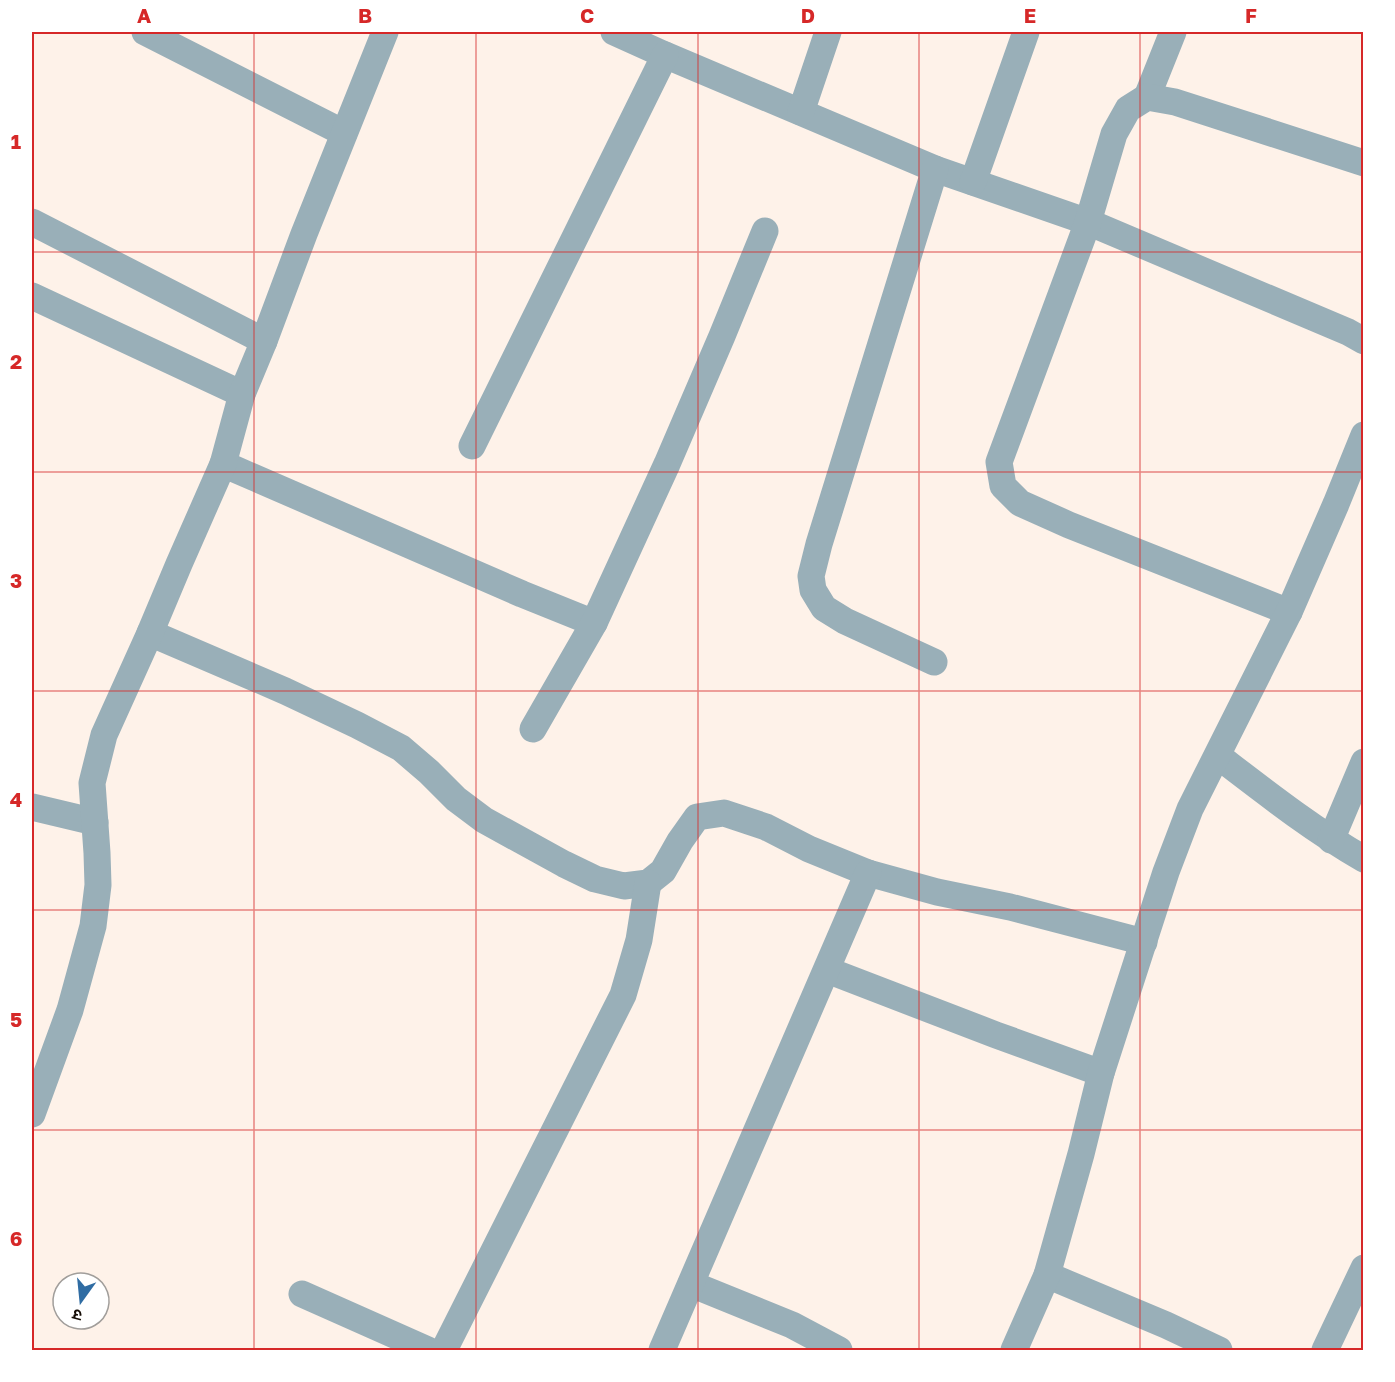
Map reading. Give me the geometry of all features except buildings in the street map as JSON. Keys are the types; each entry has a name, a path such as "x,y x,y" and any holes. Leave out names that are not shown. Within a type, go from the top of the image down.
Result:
{"street":[{"path":"145,32 344,133"},
{"path":"34,1097 70,1010 93,926 98,885 92,783 104,735 223,464 242,394 386,32"},
{"path":"614,32 935,169 1088,222 1364,340"},
{"path":"801,112 828,32"},
{"path":"974,182 1026,32"},
{"path":"1173,32 1147,97 1128,109 1114,134 1088,222 999,462 1003,486 1020,503 1289,612"},
{"path":"472,446 665,55"},
{"path":"1147,97 1175,102 1364,163"},
{"path":"934,662 845,621 824,608 813,590 811,576 935,169"},
{"path":"32,222 264,341"},
{"path":"533,729 594,623 667,464 765,231"},
{"path":"32,296 242,394"},
{"path":"1014,1350 1047,1275 1101,1073 1166,872 1191,809 1289,612 1364,435"},
{"path":"223,464 594,623"},
{"path":"150,633 285,691 401,748 456,799 484,820 564,864 595,879 624,886 648,884"},
{"path":"1218,756 1331,840 1364,859"},
{"path":"1331,840 1364,762"},
{"path":"32,807 95,822"},
{"path":"444,1350 623,994 639,940 648,884 663,870 697,817 724,813 766,827 809,849 868,873 1144,942"},
{"path":"662,1350 868,873"},
{"path":"827,970 1101,1073"},
{"path":"1325,1350 1364,1268"},
{"path":"1047,1275 1166,1324 1219,1350"},
{"path":"691,1284 792,1325 839,1350"},
{"path":"302,1294 428,1350"}]}
